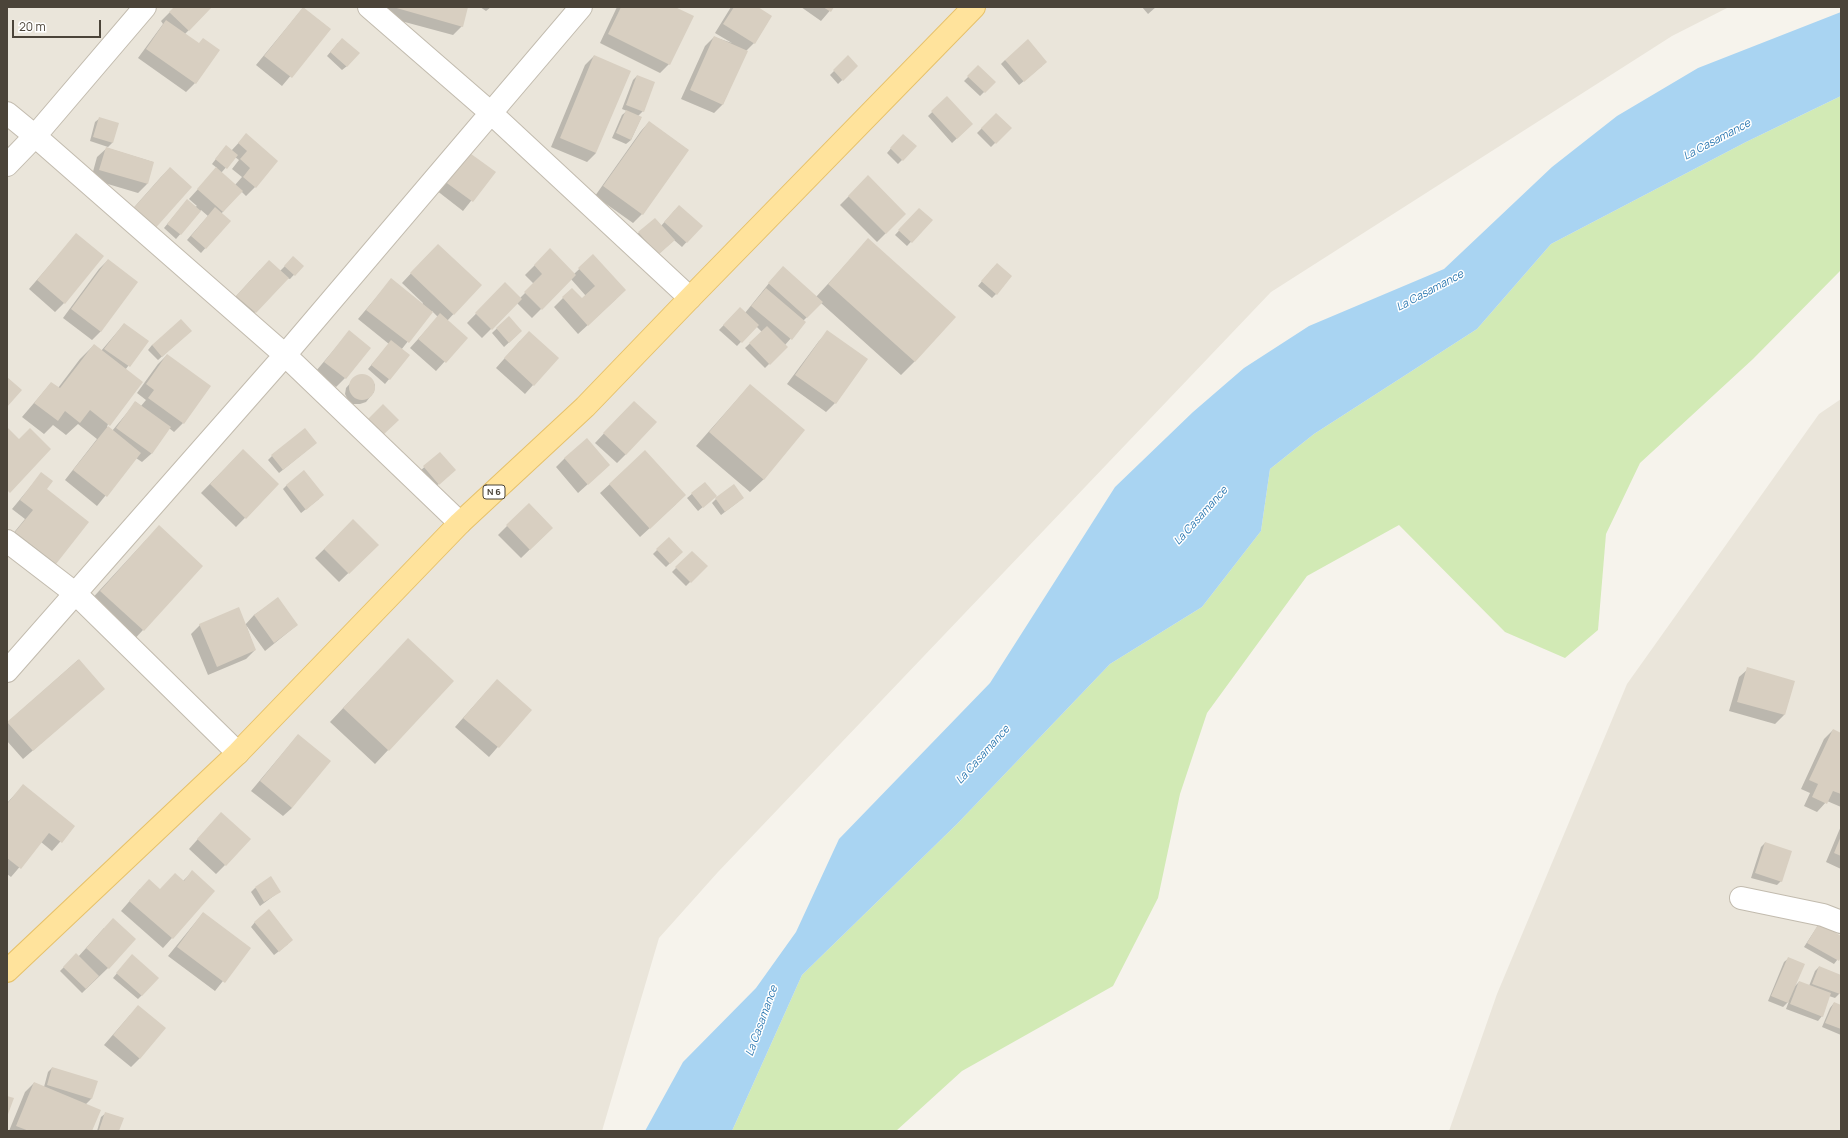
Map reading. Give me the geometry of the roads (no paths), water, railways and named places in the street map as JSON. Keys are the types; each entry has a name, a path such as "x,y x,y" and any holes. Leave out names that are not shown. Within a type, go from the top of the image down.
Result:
{"main road":[{"name":"N 6","path":"7,971 238,753 460,524 585,407 974,7"}],"street":[{"path":"7,165 35,136 145,7"},
{"path":"369,7 491,113 690,298"},
{"path":"7,671 285,355 581,7"},
{"path":"7,114 35,136 285,355 460,524"},
{"path":"7,541 76,594 238,753"},
{"path":"1741,898 1823,915 1841,922"}],"water":[{"name":"La Casamance","path":"1841,12 1841,96 1746,142 1551,244 1477,329 1314,434 1270,469 1261,531 1202,607 1110,664 957,824 802,975 732,1131 645,1131 683,1062 756,988 796,932 839,839 990,683 1115,487 1193,412 1244,368 1309,326 1444,269 1552,167 1617,116 1698,68"}]}
